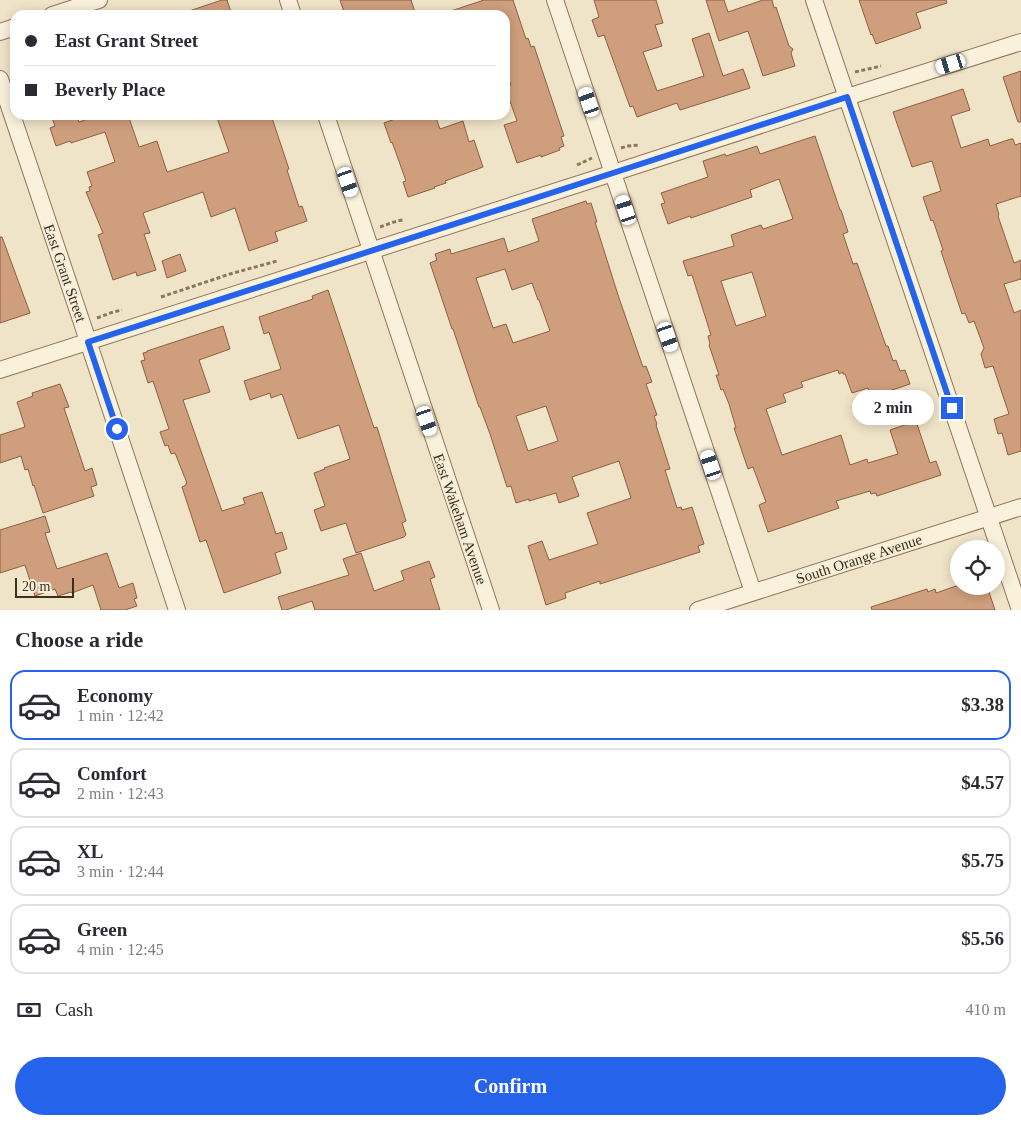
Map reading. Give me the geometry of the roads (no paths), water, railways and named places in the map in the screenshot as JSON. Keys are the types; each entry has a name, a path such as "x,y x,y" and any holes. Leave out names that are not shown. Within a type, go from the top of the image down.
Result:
{"street":[{"path":"68,10 99,0"},
{"path":"555,0 753,592"},
{"path":"814,0 1020,610"},
{"path":"0,370 1021,42"},
{"name":"East Grant Street","path":"0,80 10,110"},
{"name":"East Grant Street","path":"13,120 177,610"},
{"name":"East Wakeham Avenue","path":"328,120 491,610"},
{"name":"South Orange Avenue","path":"698,610 1021,507"}]}
